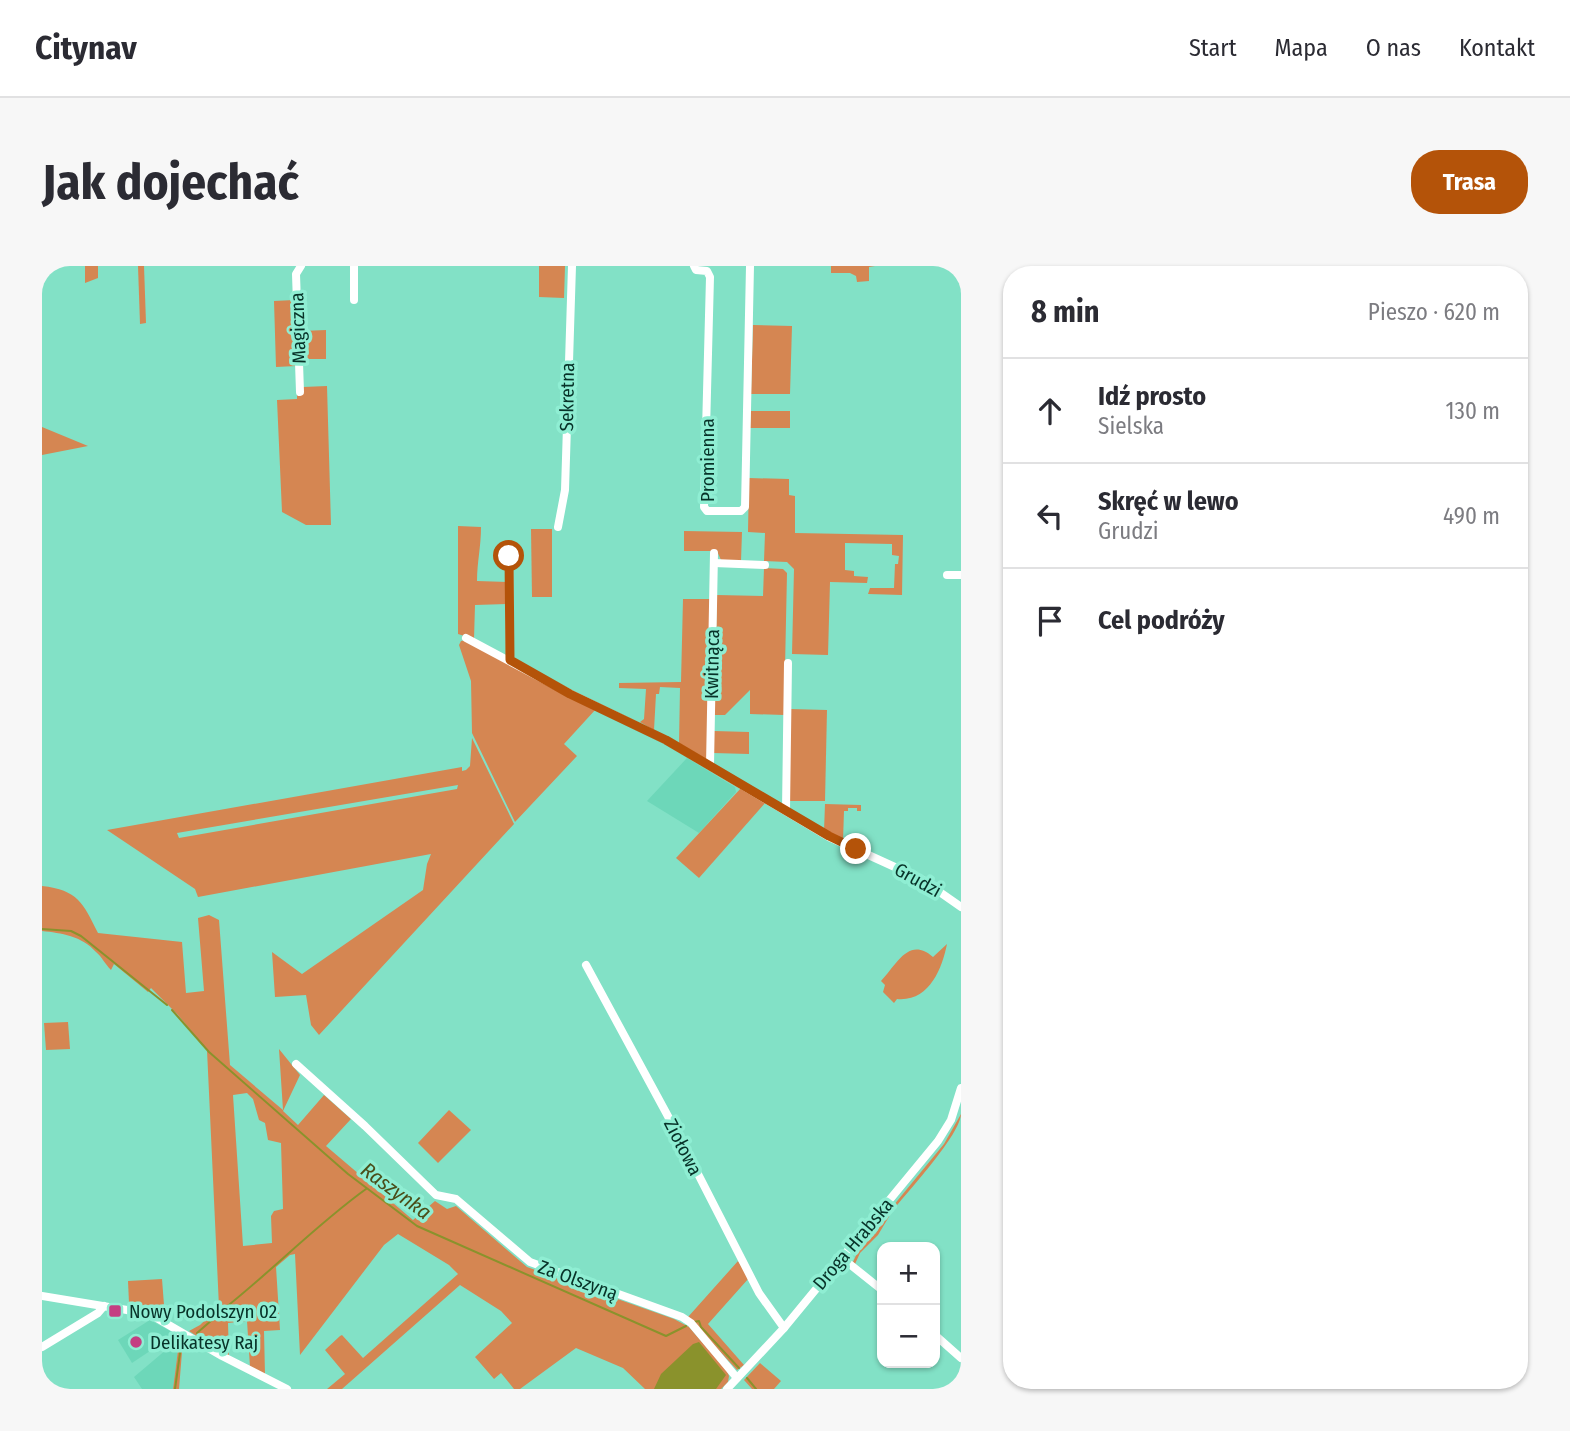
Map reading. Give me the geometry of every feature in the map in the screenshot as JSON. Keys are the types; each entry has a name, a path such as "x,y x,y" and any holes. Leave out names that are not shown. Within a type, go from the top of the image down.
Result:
{"street":[{"name":"Magiczna","path":"300,392 296,274 301,266"},
{"path":"354,266 354,300"},
{"name":"Sekretna","path":"558,527 565,490 572,266"},
{"name":"Promienna","path":"694,266 695,270 707,271 710,276 704,507 707,511 741,511 745,507 750,266"},
{"name":"Kwitnąca","path":"710,765 714,553"},
{"path":"509,556 510,660"},
{"path":"714,563 765,565"},
{"path":"947,575 961,575"},
{"name":"Grudzi","path":"466,638 570,694 666,740 829,836 921,879 961,907"},
{"path":"786,810 788,663"},
{"name":"Ziołowa","path":"586,965 676,1131 759,1293 784,1328"},
{"name":"Za Olszyną","path":"296,1064 436,1195 456,1199 530,1262 682,1317 691,1323 737,1378"},
{"name":"Droga Hrabska","path":"727,1389 784,1328 942,1134 954,1111 961,1088"},
{"path":"842,1258 877,1286"},
{"path":"42,1296 141,1313 163,1321 281,1388"},
{"path":"42,1347 104,1306"},
{"path":"940,1339 961,1358"}],"shaded area":[{"path":"85,266 98,266 98,278 85,283"},
{"path":"138,266 144,266 146,323 140,324"},
{"path":"539,266 565,266 564,298 539,297"},
{"path":"831,266 875,266 869,267 869,281 857,282 856,276 850,273 831,273"},
{"path":"294,300 296,366 276,367 274,301"},
{"path":"753,325 792,326 790,394 751,394"},
{"path":"326,330 326,359 302,359 302,331"},
{"path":"327,386 331,525 306,525 282,512 277,400 297,399 297,392 303,387"},
{"path":"751,411 790,411 790,428 750,428"},
{"path":"42,427 88,446 42,455"},
{"path":"749,478 789,479 789,495 795,496 795,533 903,535 902,595 868,594 870,588 894,588 895,564 898,564 899,556 892,555 892,544 845,543 845,570 854,571 854,576 868,577 867,583 830,582 828,655 792,654 794,569 787,562 764,561 765,533 748,532"},
{"path":"458,526 481,527 477,581 508,582 507,604 475,605 474,639 458,634"},
{"path":"531,529 552,529 552,597 532,597"},
{"path":"684,531 742,532 741,561 721,560 717,551 684,551"},
{"path":"764,568 783,569 787,573 784,715 750,714 750,690 725,715 714,715 717,595 763,596"},
{"path":"683,599 710,599 705,760 679,745 680,688 660,687 659,694 656,694 654,730 640,722 644,719 646,689 619,688 619,683 681,682"},
{"path":"466,640 596,709 564,744 577,756 515,822 472,733 471,681 459,645"},
{"path":"790,709 827,710 825,801 789,801"},
{"path":"714,731 749,732 749,754 713,753"},
{"path":"472,738 514,824 319,1035 311,1025 306,995 275,997 272,952 302,974 423,890 431,854 198,897 195,889 107,830 462,767 462,771 470,766","holes":["458,785 457,789 179,838 177,833"]},
{"path":"687,758 735,787 736,792 699,833 647,801"},
{"path":"742,787 766,802 699,878 676,858"},
{"path":"825,804 861,805 861,811 848,808 848,811 844,811 843,841 824,831"},
{"path":"42,886 64,891 83,906 98,933 182,942 186,993 204,991 198,918 209,915 219,920 230,1065 283,1110 279,1049 300,1075 283,1111 298,1125 324,1095 351,1119 326,1146 413,1220 435,1201 447,1209 456,1206 527,1267 674,1319 689,1327 727,1371 728,1382 721,1389 645,1389 623,1368 576,1348 520,1389 514,1389 501,1373 494,1379 475,1357 512,1323 501,1311 460,1285 342,1389 327,1389 345,1374 325,1350 340,1336 342,1335 363,1358 458,1274 449,1265 398,1234 384,1245 300,1355 295,1254 276,1267 280,1330 264,1331 265,1375 250,1367 247,1321 228,1323 229,1357 189,1331 200,1325 219,1307 207,1050 151,988 148,992 114,964 111,970 84,942 64,934 42,931","holes":["247,1093 253,1099 259,1120 265,1123 268,1140 281,1143 283,1209 274,1211 271,1216 272,1243 243,1246 233,1095"]},
{"path":"947,944 942,964 926,990 908,999 897,999 894,1003 883,992 885,985 881,981 904,955 917,950 925,951 933,957"},
{"path":"68,1022 70,1049 46,1050 44,1023"},
{"path":"449,1110 471,1130 438,1163 418,1143"},
{"path":"961,1114 944,1148 895,1208 893,1206 944,1144"},
{"path":"891,1208 893,1210 878,1235 860,1253 855,1264 853,1262 858,1251 876,1233"},
{"path":"738,1261 749,1278 708,1324 744,1365 737,1370 688,1317"},
{"path":"162,1279 165,1318 129,1303 128,1281"},
{"path":"150,1320 172,1332 171,1337 132,1363 118,1340"},
{"path":"180,1338 182,1343 178,1350 173,1389 142,1389 134,1377"},
{"path":"184,1339 188,1341 182,1352 179,1389 173,1389 178,1350"},
{"path":"699,1342 726,1375 716,1389 654,1389 661,1374 693,1344"},
{"path":"760,1363 781,1381 774,1389 752,1389 744,1380"}],"waterway":[{"name":"Raszynka","path":"42,929 71,931 81,936 167,1005"},
{"name":"Raszynka","path":"172,1010 209,1052 348,1174 417,1226 666,1336 686,1326"},
{"path":"225,1308 366,1189"},
{"path":"197,1333 220,1313"},
{"name":"Raszynka","path":"694,1322 699,1321 701,1327 739,1368"},
{"path":"175,1389 184,1342"},
{"name":"Raszynka","path":"747,1378 756,1389"}],"place":[{"name":"Nowy Podolszyn 02","path":"115,1311"},
{"name":"Delikatesy Raj","path":"136,1342"}],"route":[{"path":"509,556 510,660 570,694 666,740 829,836 856,849"}]}
